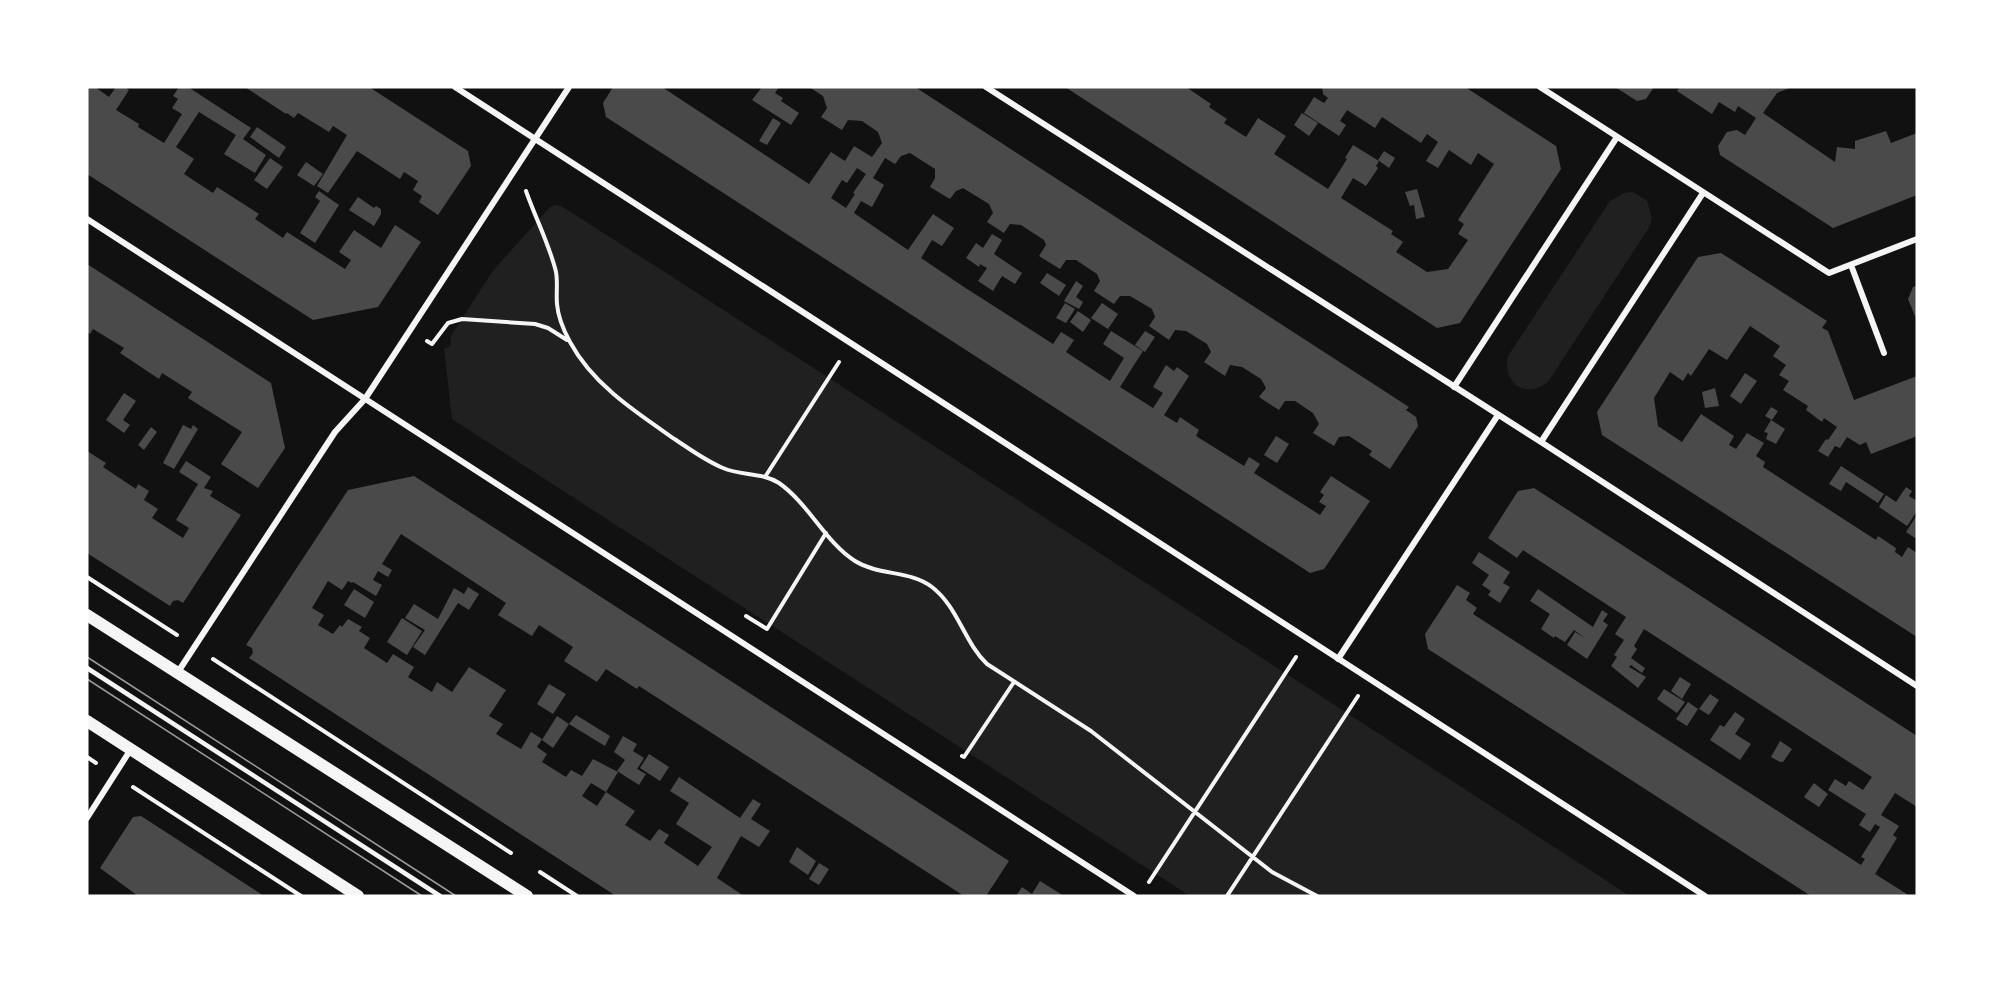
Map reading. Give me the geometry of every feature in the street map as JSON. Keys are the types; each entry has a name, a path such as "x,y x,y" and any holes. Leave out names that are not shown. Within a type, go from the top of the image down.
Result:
{"main road":[{"path":"87,615 527,896"},
{"path":"87,721 358,896"}],"street":[{"path":"455,87 1705,896"},
{"path":"177,673 318,458 340,426 365,399 568,87"},
{"path":"987,87 1917,686"},
{"path":"1540,87 1829,273 1917,239"},
{"path":"1454,387 1617,137"},
{"path":"1541,442 1703,193"},
{"path":"87,219 1134,896"},
{"path":"1851,265 1884,353"},
{"path":"1338,659 1498,415"},
{"path":"87,818 132,749"}],"lane":[{"path":"87,668 440,896"}],"path":[{"path":"516,166 555,270 557,309 570,343"},
{"path":"410,330 432,344 448,323 462,319 542,326 558,333 570,343 592,372 610,390 705,460 725,469 775,481 786,489 849,557 867,568 910,577 930,585 949,604 978,655 987,664 1091,731 1272,872 1317,896"},
{"path":"765,477 842,358 854,366 863,351"},
{"path":"770,625 826,532"},
{"path":"87,578 517,857"},
{"path":"1146,887 1308,639"},
{"path":"1227,896 1369,679"},
{"path":"964,757 1014,682"},
{"path":"87,757 301,896"},
{"path":"537,870 577,896"}],"shaded area":[{"path":"1633,192 1647,201 1652,218 1650,226 1548,382 1532,389 1518,386 1509,374 1508,356 1610,201 1624,193"},
{"path":"555,205 561,206 671,276 1630,896 1190,896 452,419 444,348 450,347 451,336 492,272 549,208"}],"building":[{"path":"87,87 95,87 109,97 116,87 128,87 129,90 116,110 164,143 182,114 172,108 178,99 173,96 179,87 188,87 251,128 243,139 266,155 255,173 224,154 236,135 199,112 176,147 194,159 184,174 213,193 217,187 259,214 255,219 283,238 287,232 345,269 351,260 339,252 354,230 381,248 395,225 421,242 378,307 313,320 87,174"},
{"path":"245,87 369,87 468,151 471,166 438,215 419,202 422,196 413,190 418,181 404,172 400,179 357,151 328,193 317,186 347,135 333,126 329,132 298,113 294,118"},
{"path":"613,87 662,87 809,184 831,152 845,161 854,146 872,157 882,143 878,132 862,121 848,120 842,130 821,117 827,108 823,96 809,87 915,87 1409,407 1406,410 1416,417 1418,426 1390,469 1369,455 1372,451 1349,436 1339,437 1334,446 1313,433 1319,424 1313,413 1295,401 1285,401 1279,410 1259,397 1266,388 1261,379 1242,367 1230,365 1225,376 1204,362 1211,352 1207,344 1186,331 1175,330 1169,340 1149,326 1155,317 1152,309 1130,296 1120,296 1114,304 1094,291 1100,281 1097,274 1076,260 1066,260 1060,269 1039,256 1046,245 1044,240 1021,225 1010,224 1004,233 987,222 993,213 989,204 963,188 956,191 950,199 930,187 935,178 935,169 910,153 901,156 895,164 885,158 873,178 884,185 872,207 861,201 854,213 908,250 933,214 954,228 942,246 932,240 921,258 964,287 1053,344 1061,332 1074,340 1066,352 1110,381 1124,358 1103,344 1111,331 1143,351 1120,387 1153,408 1163,393 1153,387 1166,365 1174,371 1177,367 1189,376 1164,415 1177,423 1180,417 1199,430 1196,436 1244,466 1249,457 1260,464 1254,473 1320,515 1326,506 1319,502 1324,495 1320,492 1331,476 1370,501 1324,569 1310,573 606,117 603,103","holes":["857,168 866,174 846,208 831,198 842,180 847,183"]},
{"path":"762,87 779,87 775,93 783,98 781,101 799,113 791,125 752,100"},
{"path":"1065,87 1186,87 1211,104 1209,107 1227,119 1224,123 1246,137 1258,118 1286,136 1274,154 1328,189 1353,145 1379,161 1376,166 1378,168 1366,186 1353,178 1341,198 1393,231 1391,234 1403,242 1396,252 1427,272 1448,269 1468,240 1458,234 1464,224 1458,220 1494,164 1478,153 1471,165 1449,150 1438,168 1426,161 1438,142 1427,134 1421,143 1382,117 1375,128 1347,110 1340,121 1346,125 1339,136 1304,113 1314,97 1324,103 1328,98 1323,94 1322,87 1465,87 1556,146 1561,169 1460,323 1437,328"},
{"path":"1615,87 1654,87 1646,99 1637,101"},
{"path":"1680,87 1792,87 1777,93 1763,113 1835,162 1837,147 1855,149 1855,141 1886,131 1891,143 1917,133 1917,195 1833,228 1720,155 1718,146 1727,132 1737,130 1745,135 1756,118 1738,106 1735,112 1719,102 1712,114 1677,91"},
{"path":"1302,113 1318,123 1309,136 1294,125"},
{"path":"773,118 781,123 767,145 759,141"},
{"path":"257,127 286,147 279,158 250,137"},
{"path":"1384,151 1395,158 1389,168 1378,160"},
{"path":"270,158 283,167 267,189 254,180"},
{"path":"306,162 323,174 314,186 297,175"},
{"path":"1417,189 1425,217 1416,219 1414,205 1410,206 1405,192"},
{"path":"319,191 339,205 315,243 300,233 320,201 315,197"},
{"path":"358,197 374,208 376,206 381,209 381,214 374,226 349,210"},
{"path":"992,234 1002,240 994,254 1022,273 1015,284 1002,276 993,291 978,281 987,268 980,264 979,267 966,258 976,243 983,248"},
{"path":"1721,253 1827,321 1822,328 1828,331 1854,400 1917,376 1917,436 1871,454 1866,442 1860,445 1847,437 1840,448 1835,446 1828,457 1818,451 1837,427 1824,418 1822,422 1806,410 1808,406 1783,390 1789,381 1779,375 1786,365 1773,356 1780,346 1750,326 1727,360 1709,349 1691,376 1688,373 1683,381 1670,372 1654,398 1658,426 1682,442 1701,414 1734,436 1729,445 1736,449 1747,433 1764,443 1756,456 1765,462 1763,467 1876,540 1878,536 1896,548 1895,552 1902,557 1908,547 1917,553 1917,637 1602,435 1597,412 1698,257"},
{"path":"87,264 271,383 285,448 258,488 221,464 242,432 188,398 192,392 162,373 159,379 120,353 124,348 93,329 90,334 87,332"},
{"path":"1047,273 1066,285 1059,296 1040,283"},
{"path":"1076,281 1083,286 1076,297 1083,302 1079,309 1064,301"},
{"path":"1917,286 1917,321 1908,299 1913,287"},
{"path":"1065,303 1075,309 1066,323 1056,318"},
{"path":"1102,303 1118,314 1108,329 1091,318"},
{"path":"1078,311 1091,320 1083,332 1070,322"},
{"path":"1145,331 1155,337 1145,352 1135,345"},
{"path":"1745,373 1757,381 1741,404 1730,396"},
{"path":"1715,388 1719,406 1705,408 1702,392"},
{"path":"124,393 136,401 123,420 130,425 124,433 106,420"},
{"path":"1771,407 1778,411 1772,420 1765,416"},
{"path":"1771,420 1785,429 1776,444 1766,439 1768,433 1764,432"},
{"path":"183,425 191,429 193,425 198,429 174,469 163,463"},
{"path":"151,427 157,432 144,450 138,445"},
{"path":"1276,436 1289,444 1277,463 1264,455"},
{"path":"87,451 106,463 103,467 136,489 138,484 149,491 144,500 158,509 152,518 183,538 189,528 176,520 198,484 179,472 186,461 211,477 204,488 213,491 210,496 241,515 183,603 178,600 173,601 170,606 87,553"},
{"path":"1841,466 1884,494 1878,503 1846,482 1841,491 1829,484"},
{"path":"414,476 1009,861 986,896 964,896 639,686 637,689 606,669 597,682 564,661 573,647 539,625 532,636 498,615 506,603 401,534 382,564 392,570 388,577 378,571 373,580 382,585 376,596 353,582 348,581 342,590 328,581 312,608 324,615 318,625 333,634 348,619 362,627 359,631 370,638 364,648 387,663 393,654 414,667 408,677 432,692 437,682 452,692 469,667 506,690 489,716 503,724 496,734 521,749 531,732 542,739 537,747 547,754 542,762 566,777 571,770 582,776 593,759 618,772 606,792 635,811 625,825 650,841 659,829 669,835 664,843 698,866 712,847 676,824 689,803 670,791 679,777 740,818 753,799 761,804 751,819 770,831 759,847 741,836 717,878 744,896 616,896 249,658 253,653 252,648 246,645 348,490","holes":["591,783 606,792 597,806 582,796"]},
{"path":"1906,487 1912,491 1909,496 1917,501 1917,511 1907,526 1879,507 1886,495 1896,502"},
{"path":"1534,488 1917,736 1917,807 1895,793 1881,815 1899,826 1893,835 1897,838 1875,874 1910,896 1811,896 1428,649 1425,634 1457,585 1470,593 1466,600 1477,608 1473,614 1861,865 1865,859 1861,857 1880,827 1875,824 1870,832 1859,825 1866,814 1828,790 1835,779 1846,786 1849,781 1863,790 1872,777 1644,629 1634,646 1637,649 1631,658 1645,668 1642,673 1631,665 1629,667 1646,677 1638,688 1611,666 1617,657 1614,655 1624,640 1615,634 1626,617 1523,550 1517,558 1488,538 1518,491"},
{"path":"1917,515 1917,536 1915,538 1906,532"},
{"path":"1479,552 1510,572 1503,583 1510,587 1500,603 1488,595 1491,591 1482,585 1489,575 1472,563"},
{"path":"468,587 479,594 469,610 458,603 425,655 413,647 425,630 405,618 414,604 438,619 454,588 464,594"},
{"path":"354,589 374,602 365,618 344,605"},
{"path":"1538,589 1593,627 1602,610 1608,614 1603,621 1608,625 1587,659 1567,645 1575,632 1585,638 1574,630 1565,642 1541,629 1550,614 1530,601"},
{"path":"402,618 422,631 407,655 387,642"},
{"path":"1680,677 1691,684 1682,699 1671,691"},
{"path":"549,684 566,694 553,714 537,704"},
{"path":"1664,689 1685,702 1677,713 1657,699"},
{"path":"1710,694 1719,700 1709,715 1699,709"},
{"path":"1688,702 1698,709 1687,726 1676,719"},
{"path":"1735,712 1745,719 1735,734 1751,744 1740,760 1710,740 1720,725 1724,727"},
{"path":"576,715 610,736 605,746 569,724"},
{"path":"557,716 569,724 553,748 542,740"},
{"path":"623,736 637,744 633,751 644,758 637,769 646,774 639,785 617,771 625,760 614,752"},
{"path":"1780,741 1792,749 1783,762 1771,757"},
{"path":"649,754 669,767 660,781 640,768"},
{"path":"1814,783 1828,794 1819,807 1804,797"},
{"path":"141,816 264,896 138,896 100,868 133,817"},
{"path":"797,847 816,861 808,875 789,862"},
{"path":"819,863 829,869 819,885 809,879"},
{"path":"1040,881 1064,896 1016,896 1022,887 1032,894"}],"tram line":[{"path":"87,657 456,896"},
{"path":"87,679 422,896"}]}
